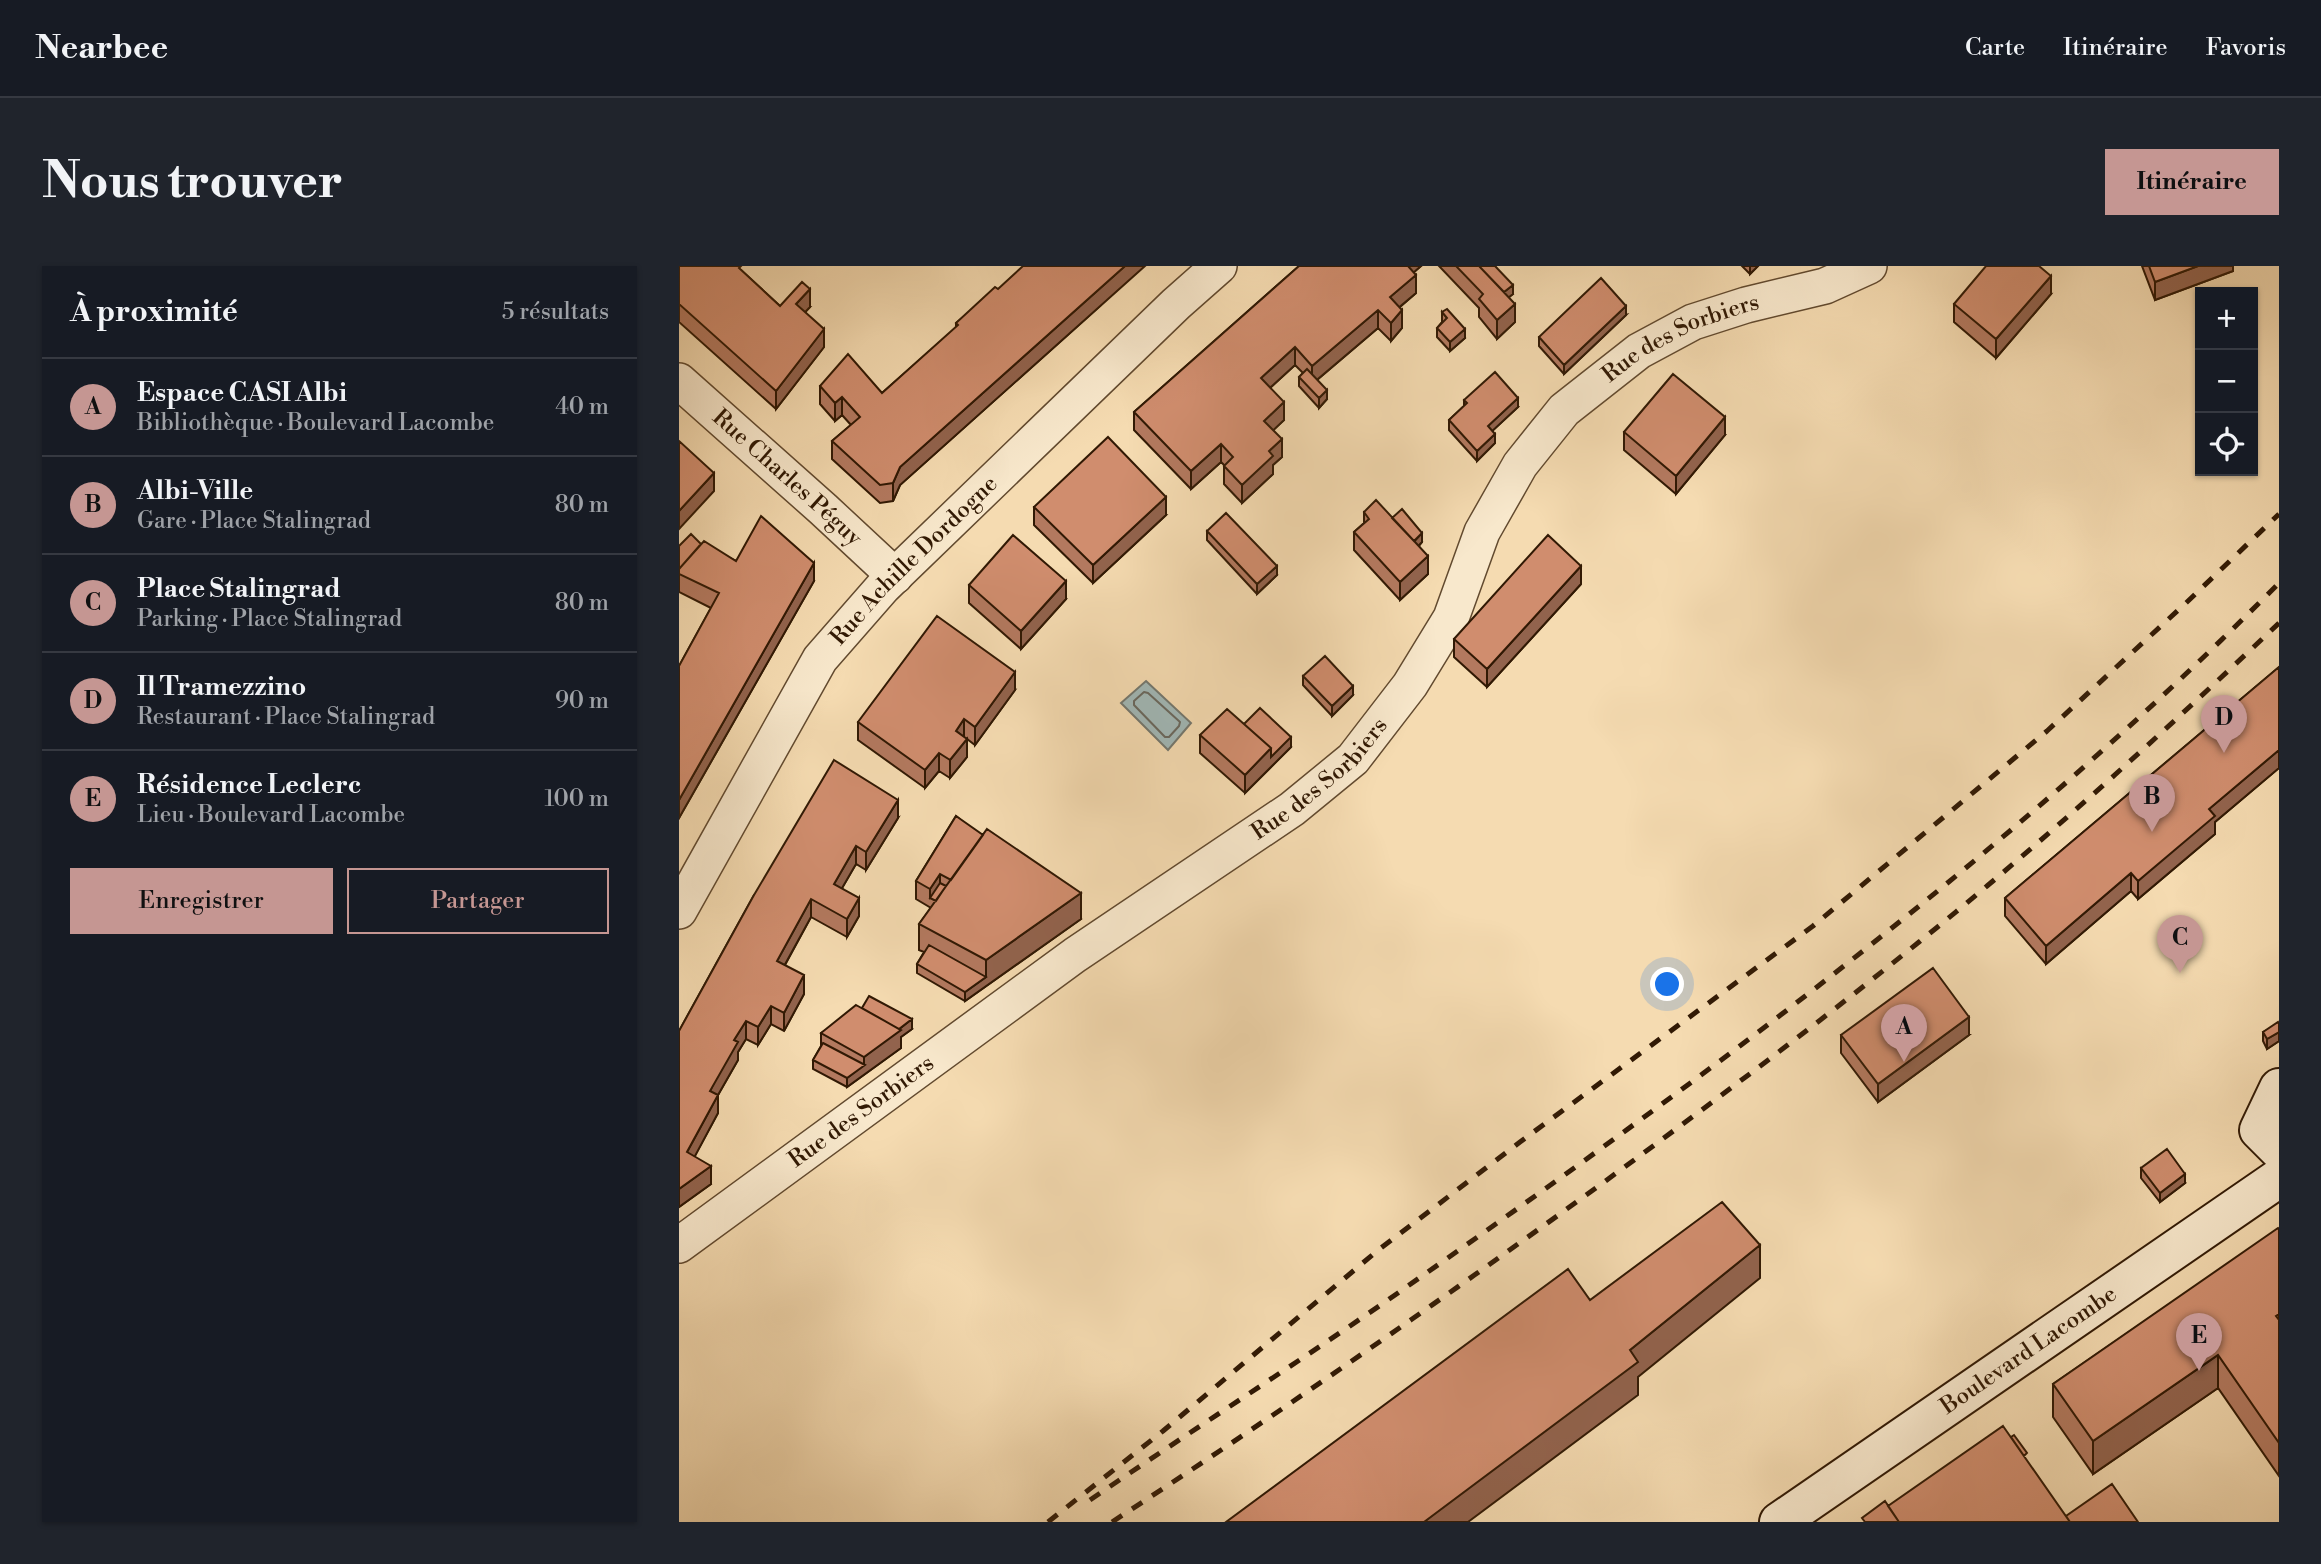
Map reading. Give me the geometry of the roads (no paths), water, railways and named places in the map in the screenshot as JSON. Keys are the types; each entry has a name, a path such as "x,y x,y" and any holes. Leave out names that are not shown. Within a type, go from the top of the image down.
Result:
{"main road":[{"path":"2279,1088 2259,1130 2279,1150"},
{"name":"Boulevard Lacombe","path":"1779,1522 2279,1178"}],"street":[{"name":"Rue Achille Dordogne","path":"679,911 820,659 895,576 1176,304 1219,266"},
{"name":"Rue des Sorbiers","path":"679,1245 1075,956 1291,809 1353,760 1410,685 1451,618 1482,532 1520,465 1564,410 1639,351 1693,322 1746,305 1825,286 1869,266"},
{"name":"Rue Charles Péguy","path":"679,381 895,576"}],"water":[{"path":"1146,681 1191,723 1168,750 1121,703"}],"railway":[{"path":"1048,1522 1163,1431 1377,1251 1813,926 2047,731 2279,514"},
{"path":"1090,1500 1348,1327 1502,1219 1619,1136 1849,962 2070,779 2176,683 2279,583"},
{"path":"1112,1522 1480,1271 1796,1039 1892,964 2024,854 2135,757 2279,623"}],"place":[{"name":"Il Tramezzino","path":"2224,753"},
{"name":"Albi-Ville","path":"2152,832"},
{"name":"Place Stalingrad","path":"2180,973"},
{"name":"Espace CASI Albi","path":"1904,1062"},
{"name":"Résidence Leclerc","path":"2199,1371"}]}
